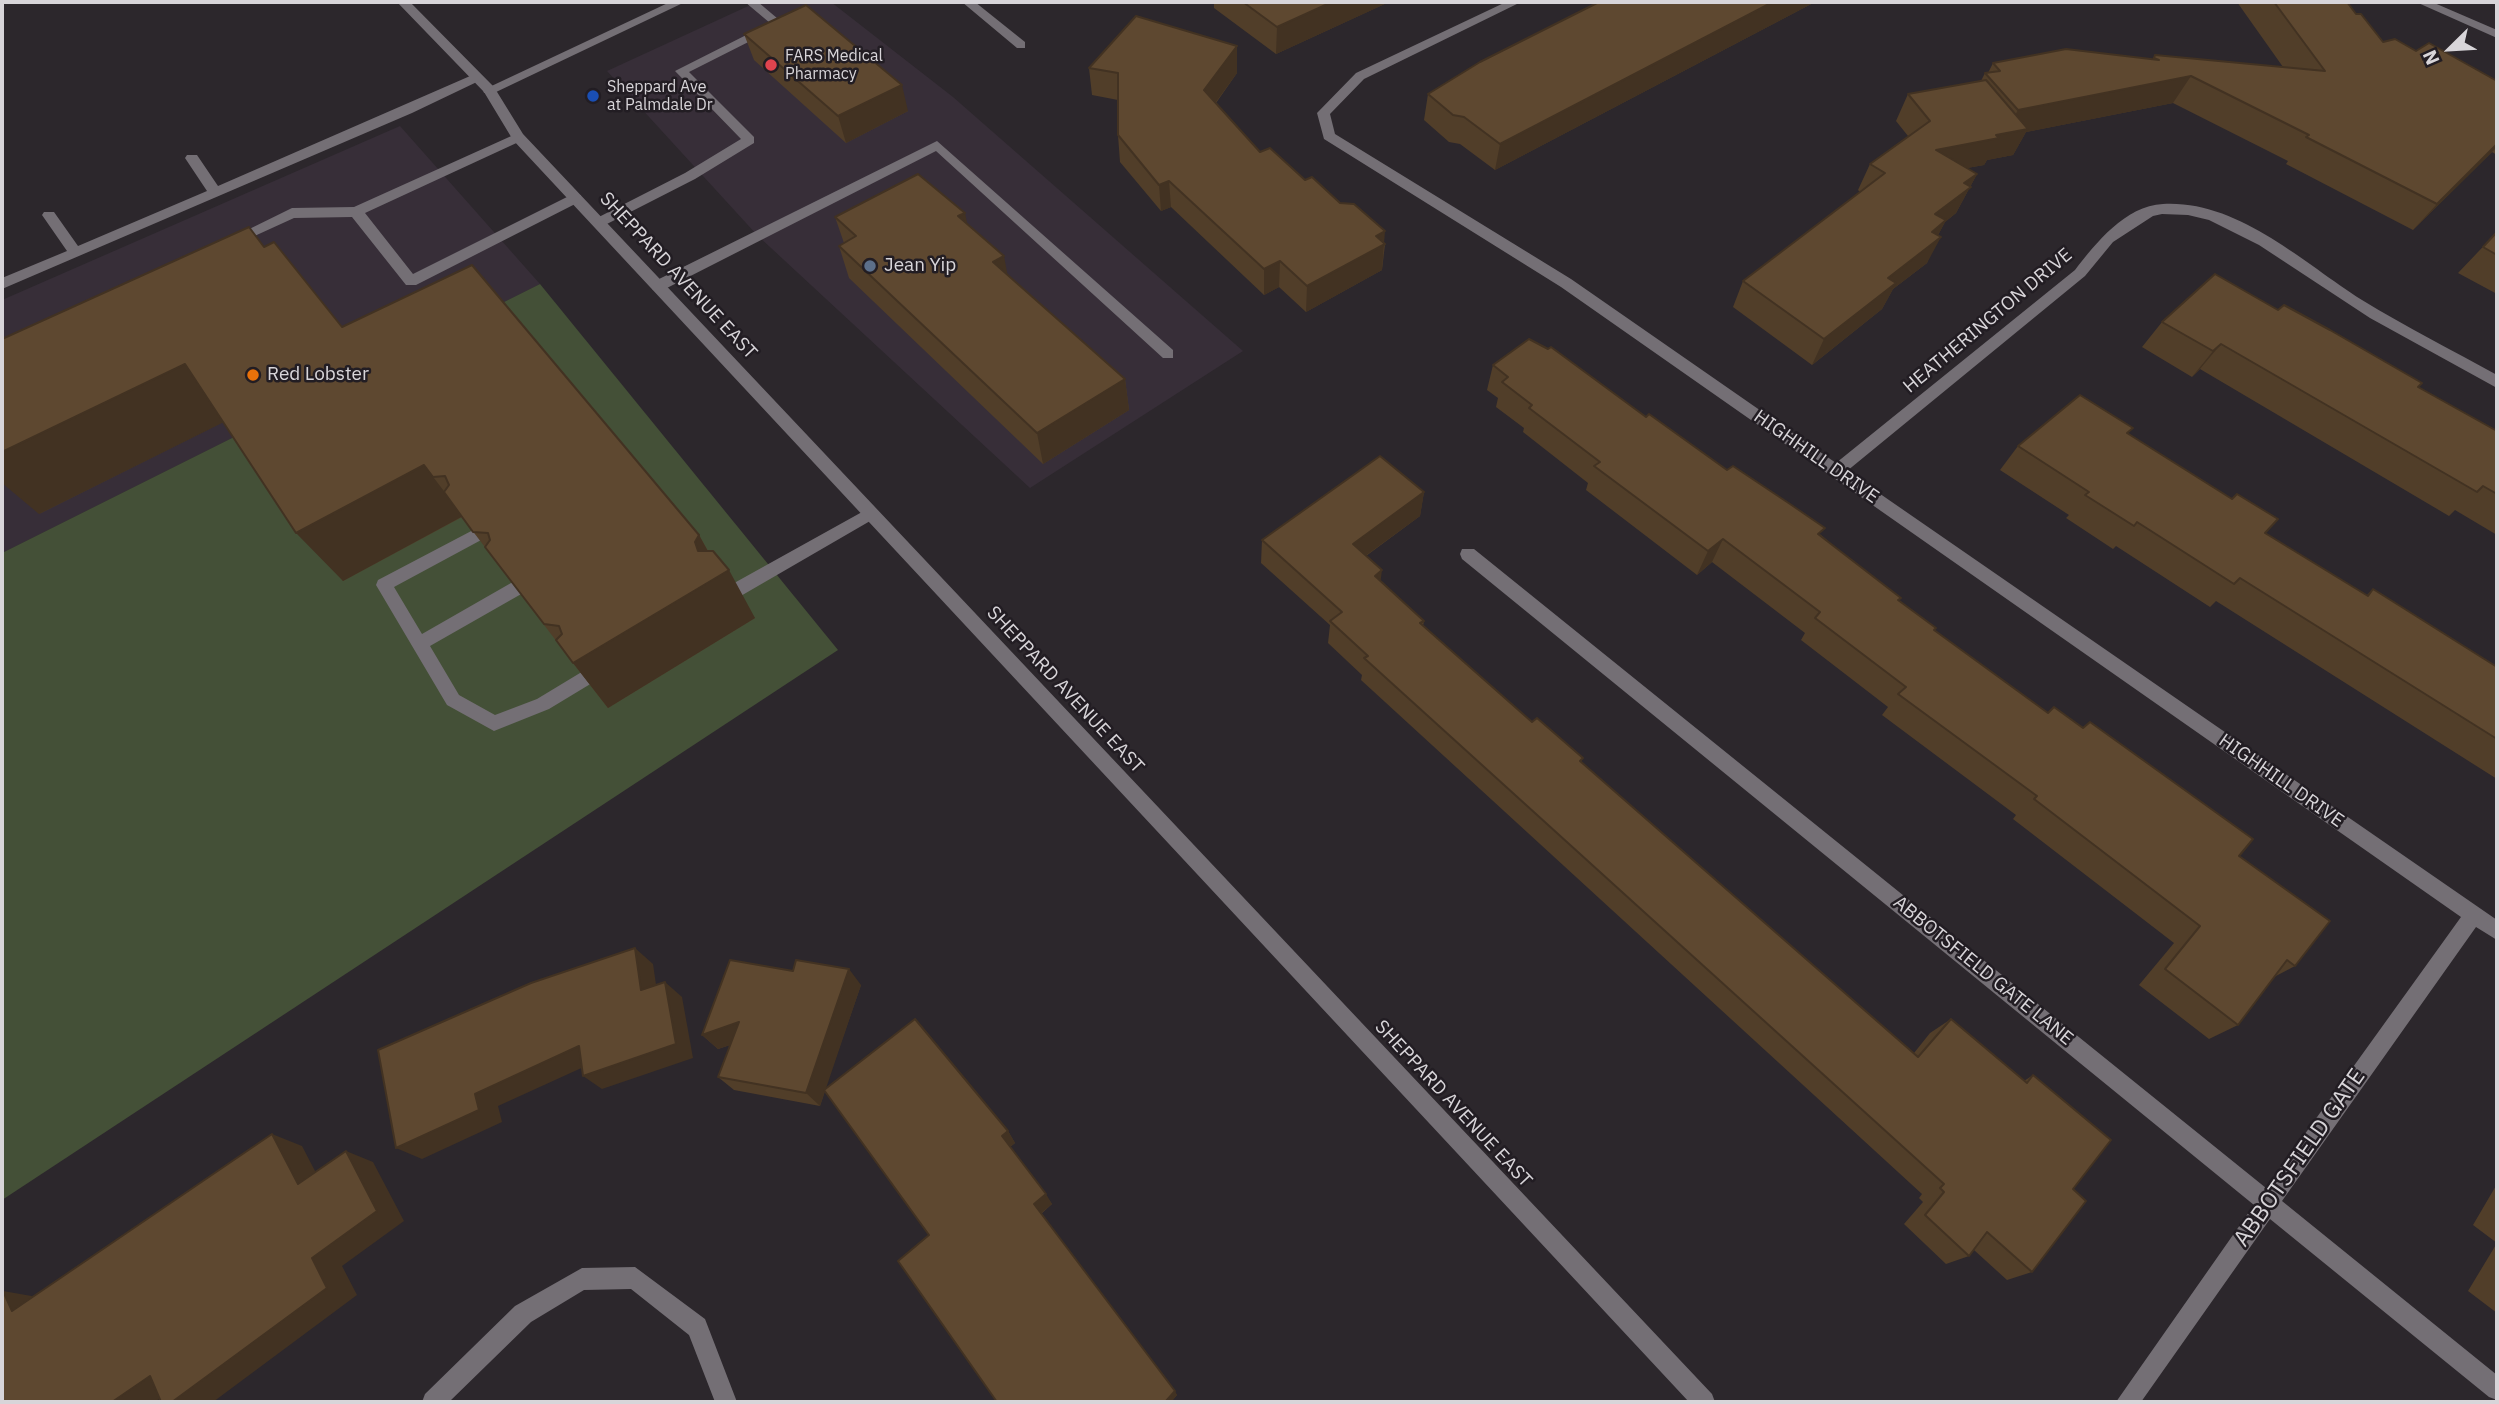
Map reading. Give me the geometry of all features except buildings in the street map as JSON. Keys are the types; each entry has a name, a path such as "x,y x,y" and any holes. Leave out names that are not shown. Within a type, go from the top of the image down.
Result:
{"street":[{"name":"SHEPPARD AVENUE EAST","path":"403,2 483,84 518,137 1704,1402"},
{"path":"2,284 215,192 679,2"},
{"path":"598,223 690,176 749,140 681,71 778,24 751,2"},
{"path":"968,2 1021,44"},
{"name":"HIGHHILL DRIVE","path":"1515,2 1360,76 1323,113 1329,136 1566,284 2497,931"},
{"path":"2422,2 2497,34"},
{"path":"216,248 292,213 356,212 518,137"},
{"path":"658,286 937,145 1168,354"},
{"path":"192,158 215,192"},
{"path":"356,212 411,281 576,198"},
{"name":"HEATHERINGTON DRIVE","path":"1836,471 2080,273 2103,243 2158,208 2200,210 2228,222 2265,242 2312,276 2386,321 2497,382"},
{"path":"50,215 75,252"},
{"path":"733,592 871,513"},
{"path":"477,534 384,585 453,700 494,723 543,704 586,678"},
{"name":"ABBOTSFIELD GATE LANE","path":"1468,554 2497,1389"},
{"path":"419,644 517,587"},
{"name":"ABBOTSFIELD GATE","path":"2127,1402 2474,914"},
{"path":"433,1402 523,1314 582,1279 635,1278 697,1327 726,1402"}],"shaded area":[{"path":"757,2 831,2 953,97 1243,351 1030,488 757,235 607,71"},
{"path":"400,126 540,284 2,553 2,300"}],"green space":[{"path":"540,284 838,650 2,1200 2,553"}],"place":[{"name":"FARS Medical Pharmacy","path":"771,65"},
{"name":"Sheppard Ave at Palmdale Dr","path":"593,96"},
{"name":"Jean Yip","path":"870,266"},
{"name":"Red Lobster","path":"253,375"}]}
